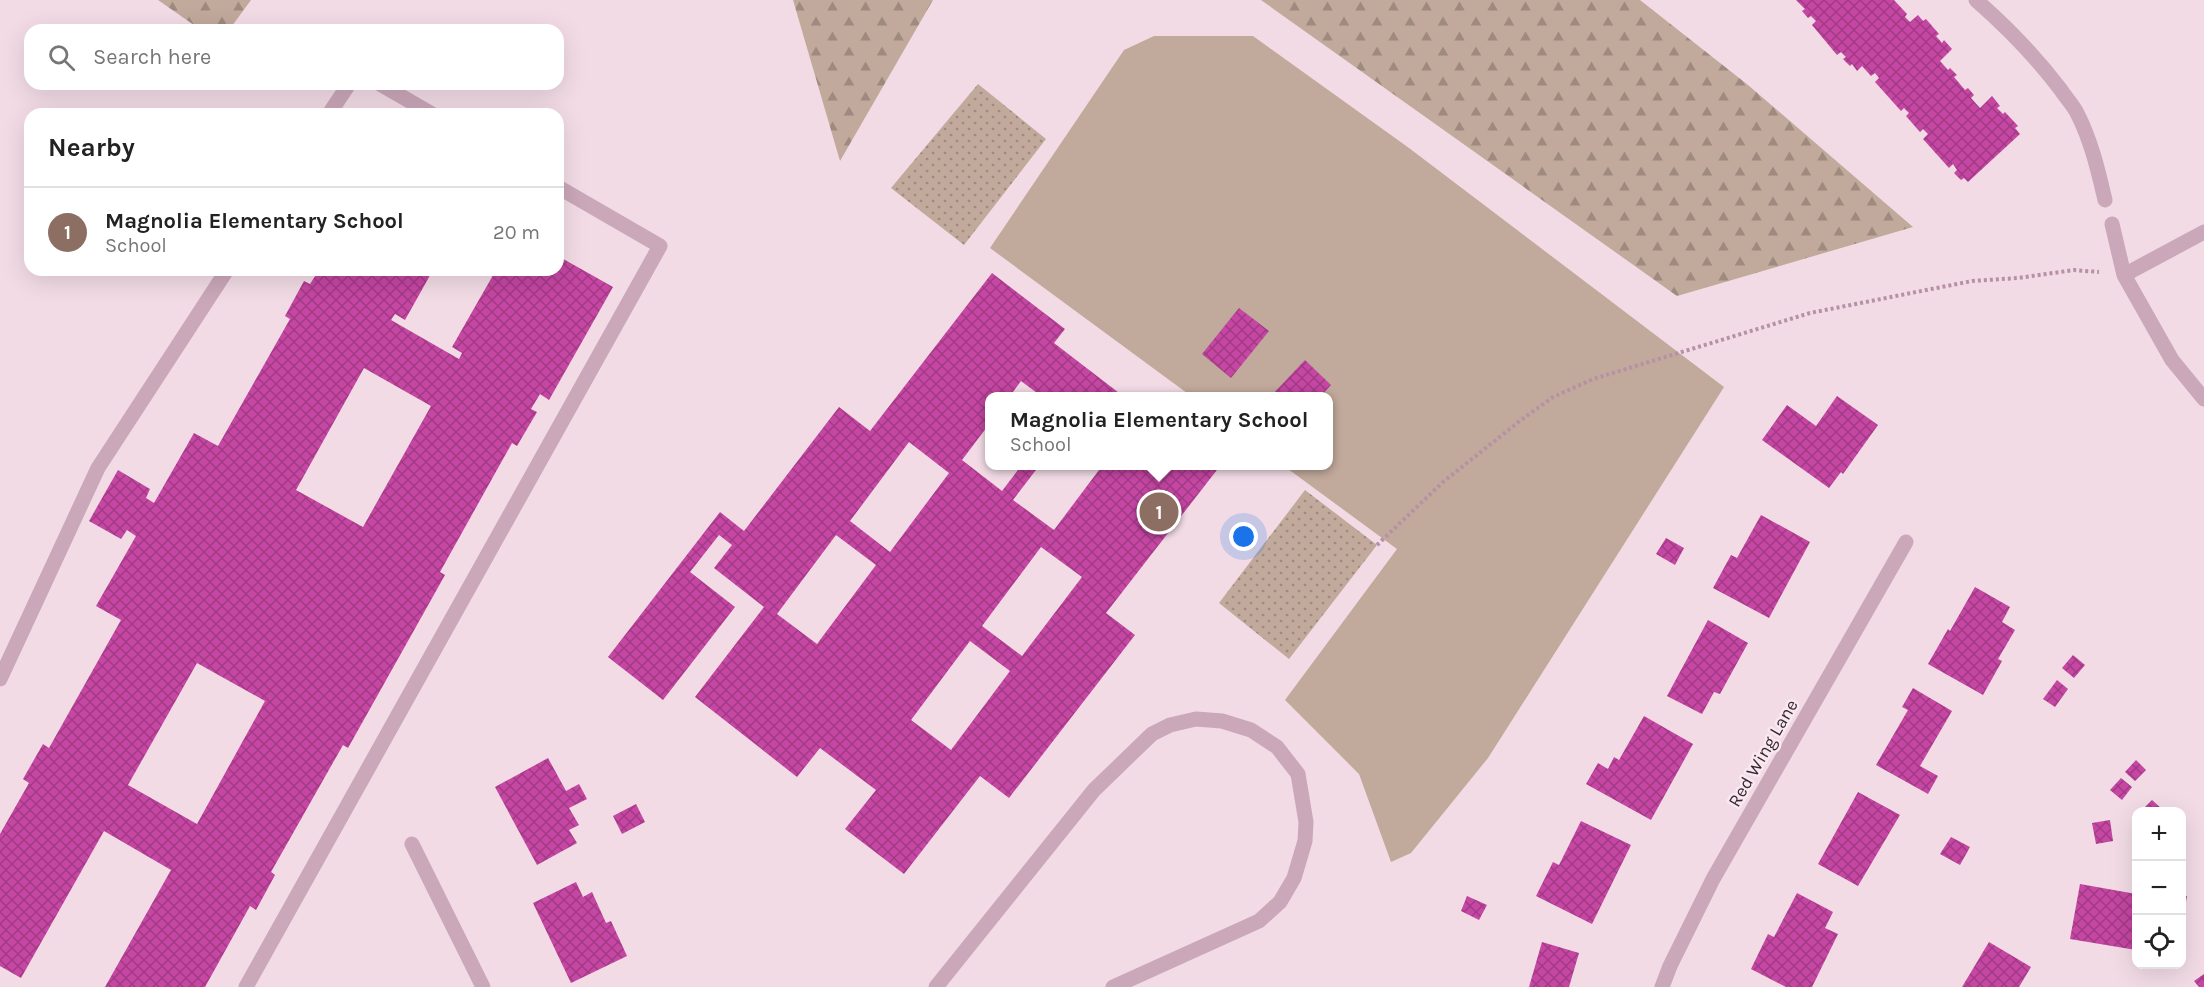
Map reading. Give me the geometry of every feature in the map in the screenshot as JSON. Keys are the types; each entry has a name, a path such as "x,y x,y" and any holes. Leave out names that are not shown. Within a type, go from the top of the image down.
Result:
{"street":[{"path":"1976,0 2023,45 2076,111 2092,147 2105,200"},
{"path":"333,108 345,90"},
{"path":"390,90 422,108"},
{"path":"246,987 660,246 564,190"},
{"path":"2112,224 2124,275 2172,360 2204,399"},
{"path":"2124,275 2204,231"},
{"path":"0,679 98,468 223,276"},
{"name":"Red Wing Lane","path":"1662,987 1713,879 1906,542"},
{"path":"936,987 1094,790 1152,734 1170,724 1196,719 1222,721 1251,730 1277,747 1298,774 1306,822 1305,841 1294,878 1280,902 1259,921 1113,987"},
{"path":"412,844 483,987"}],"path":[{"path":"1377,545 1443,482 1521,420 1553,397 1593,379 1810,313 1937,287 2074,270 2124,275"}],"green space":[{"path":"158,0 251,0 233,24 192,24"},
{"path":"793,0 933,0 840,161"},
{"path":"1261,0 1640,0 1748,85 1913,227 1677,296"},
{"path":"1154,36 1253,36 1409,148 1724,387 1488,758 1411,853 1391,862 1359,774 1285,700 1397,549 1289,470 1333,470 1333,392 1186,392 990,248 1124,50"},
{"path":"978,84 1046,139 964,245 891,188"},
{"path":"1305,490 1377,545 1289,659 1219,603"}],"building":[{"path":"1796,0 1894,0 1907,14 1905,17 1910,22 1918,15 1923,21 1926,19 1939,34 1936,36 1942,43 1944,40 1952,49 1940,61 1948,70 1950,68 1957,75 1954,77 1965,90 1968,88 1974,95 1971,98 1980,108 1992,96 2000,106 1997,108 2003,114 2005,112 2018,126 2015,128 2020,134 1968,182 1964,178 1961,180 1954,173 1957,170 1953,164 1949,168 1923,139 1928,134 1923,129 1920,132 1906,116 1909,113 1904,108 1901,111 1875,82 1879,78 1875,73 1871,76 1862,66 1857,71 1852,64 1850,66 1843,59 1846,57 1841,52 1837,55 1812,25 1816,21 1811,16 1808,18 1802,11 1805,9"},
{"path":"564,259 613,287 549,400 540,394 531,409 537,412 517,446 512,443 440,572 445,575 348,748 343,745 271,872 275,875 256,910 250,906 205,987 105,987 171,870 104,831 21,978 0,966 0,834 29,783 23,779 43,744 49,748 121,620 96,606 136,536 127,530 121,539 89,521 118,470 150,489 146,498 154,503 194,433 218,446 290,319 285,316 304,281 310,284 315,276 430,276 405,320 395,314 391,320 459,359 462,353 452,347 493,276 564,276","holes":["364,368 431,406 363,527 296,490","197,663 265,701 197,824 128,785"]},
{"path":"992,273 1065,329 1054,343 1118,392 1036,392 1021,381 1013,392 985,392 985,430 962,460 1002,491 1018,470 1036,470 1013,500 1054,530 1099,470 1217,470 1106,613 1135,635 1009,798 980,776 904,874 845,829 876,790 820,748 797,777 695,697 764,607 714,568 732,545 719,535 690,572 735,607 663,700 608,657 720,512 744,531 839,407 870,431","holes":["909,442 949,473 890,552 850,521","836,535 876,565 817,644 777,614","1041,547 1082,577 1022,656 982,626","970,641 1010,671 951,750 911,720"]},
{"path":"1239,308 1269,331 1231,378 1202,354"},
{"path":"1305,360 1331,385 1325,392 1275,392"},
{"path":"1837,396 1878,425 1843,474 1841,472 1829,488 1762,440 1787,405 1816,426"},
{"path":"1761,515 1810,542 1769,618 1713,588 1731,555 1737,558"},
{"path":"1666,538 1684,548 1675,565 1656,554"},
{"path":"1975,587 2010,607 2002,622 2015,630 1998,659 2002,661 1983,695 1928,664"},
{"path":"1708,620 1748,643 1720,694 1714,692 1702,714 1667,696"},
{"path":"2073,655 2085,665 2074,678 2062,668"},
{"path":"2057,680 2068,689 2055,707 2043,699"},
{"path":"1913,688 1952,711 1920,766 1938,776 1928,794 1876,765 1908,710 1902,707"},
{"path":"1644,716 1693,744 1651,820 1586,784 1598,763 1608,769 1614,757 1619,760"},
{"path":"548,758 566,791 579,784 587,799 569,808 579,825 569,830 577,843 537,865 495,787"},
{"path":"2136,760 2146,770 2135,781 2125,772"},
{"path":"2121,778 2132,787 2122,800 2110,790"},
{"path":"1858,792 1900,815 1858,886 1818,864"},
{"path":"2152,800 2160,807 2145,807"},
{"path":"636,804 645,822 622,834 613,816"},
{"path":"2110,820 2113,841 2096,844 2092,823"},
{"path":"1581,821 1631,845 1592,924 1536,896 1553,862 1559,865"},
{"path":"1951,837 1970,847 1960,865 1940,854"},
{"path":"576,882 583,897 592,892 606,923 611,921 627,956 571,983 533,903"},
{"path":"2080,884 2132,893 2132,949 2070,939"},
{"path":"1797,893 1833,912 1825,928 1838,934 1812,987 1786,987 1751,969 1768,934 1774,937"},
{"path":"1467,896 1487,905 1479,920 1461,911"},
{"path":"1542,942 1579,953 1569,987 1529,987"},
{"path":"1989,942 2031,967 2019,987 1962,987"},
{"path":"2204,974 2204,987 2199,987 2194,981"}],"place":[{"name":"Magnolia Elementary School","path":"1159,512"}]}
